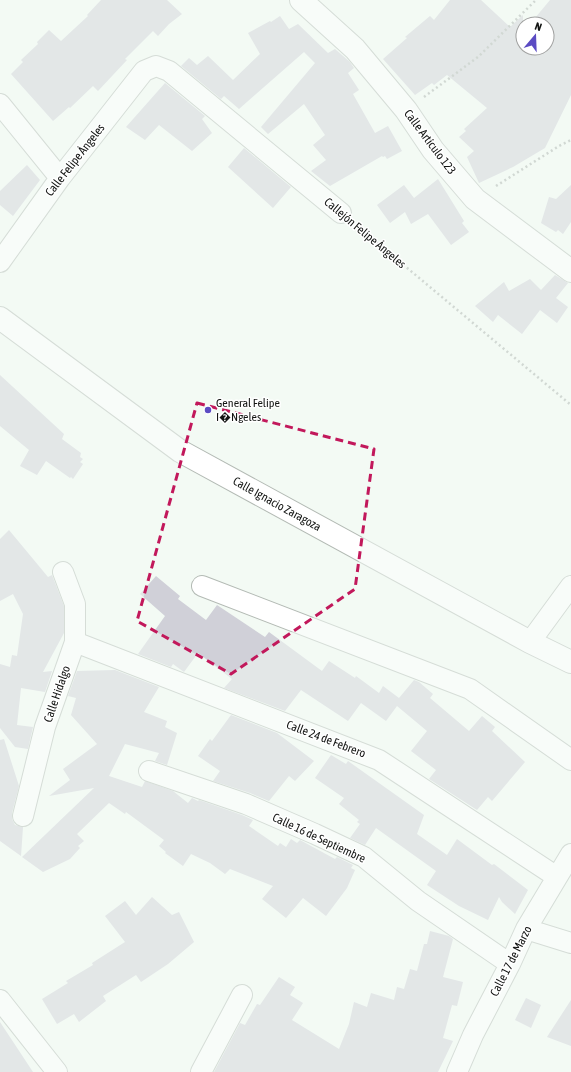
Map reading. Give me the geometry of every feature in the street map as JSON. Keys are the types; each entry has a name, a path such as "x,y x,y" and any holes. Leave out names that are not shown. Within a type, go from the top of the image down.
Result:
{"street":[{"name":"Calle Artículo 123","path":"301,0 355,49 406,110 434,150 475,199 571,272"},
{"name":"Calle Felipe Ángeles","path":"0,262 60,178 144,71 156,66"},
{"name":"Callejón Felipe Ángeles","path":"156,66 169,71 341,213"},
{"path":"0,104 60,178"},
{"name":"Calle Ignacio Zaragoza","path":"0,318 180,450 530,642 571,662"},
{"name":"Calle Hidalgo","path":"23,816 45,727 74,642 75,604 63,572"},
{"path":"202,586 470,689 571,760"},
{"path":"530,642 571,586"},
{"name":"Calle 24 de Febrero","path":"74,642 379,760 557,877"},
{"name":"Calle 16 de Septiembre","path":"149,771 246,804 364,857 418,901 510,964"},
{"name":"Calle 17 de Marzo","path":"457,1072 473,1035 510,964 526,929 571,854"},
{"path":"526,929 571,943"},
{"path":"201,1072 242,995"},
{"path":"0,1000 58,1072"}],"path":[{"path":"406,110 478,57 536,0"},
{"path":"475,199 571,140"},
{"name":"Callejón Felipe Ángeles","path":"341,213 571,405"}],"highlighted area":[{"path":"197,403 374,449 355,589 231,674 137,621"}],"building":[{"path":"101,0 167,0 182,14 169,24 158,36 153,31 125,59 127,60 98,91 93,86 70,108 69,107 53,121 11,74 23,62 21,60 38,44 37,42 49,30 61,41 88,16 87,15"},
{"path":"450,0 481,0 510,27 515,22 515,56 555,56 555,16 537,16 550,0 571,0 571,95 545,148 513,167 479,183 467,157 474,151 459,137 466,131 464,129 487,108 447,75 434,85 432,83 415,95 383,59 407,38 405,37 430,16 434,20"},
{"path":"280,16 289,29 298,24 328,53 335,49 350,62 354,68 348,73 359,90 353,94 375,133 388,126 402,151 387,159 385,156 382,156 330,186 311,171 326,160 313,145 325,135 304,104 268,134 261,127 315,63 304,52 239,109 224,96 221,99 181,66 189,58 197,65 208,56 233,80 260,54 248,33"},
{"path":"165,83 205,116 202,119 212,133 192,151 159,125 145,140 126,127"},
{"path":"244,148 291,187 273,208 228,167"},
{"path":"27,165 40,180 13,216 0,205 0,191"},
{"path":"438,179 464,221 462,223 469,232 451,245 428,214 411,224 405,212 390,223 377,205 404,185 414,198"},
{"path":"571,185 571,222 563,234 558,230 556,232 541,223 549,197 556,199"},
{"path":"555,275 568,283 556,298 568,307 557,323 540,310 522,334 498,315 493,322 475,306 504,282 509,291 530,279 541,290"},
{"path":"0,375 64,434 62,439 81,453 80,457 83,459 80,462 83,464 73,479 46,461 37,475 20,466 29,450 0,426"},
{"path":"9,530 48,577 52,575 64,606 64,633 43,672 52,671 45,692 21,688 17,725 33,727 28,749 15,747 0,728 0,664 10,667 12,655 17,656 23,614 13,594 0,601 0,539"},
{"path":"156,576 180,596 178,599 206,620 217,605 265,637 269,632 322,671 329,661 355,678 356,676 379,693 383,686 399,698 414,680 419,682 433,694 430,698 469,731 482,716 495,727 492,731 525,762 492,801 488,797 477,810 429,779 436,770 411,751 427,731 397,706 386,721 361,703 348,721 301,690 285,711 224,688 232,679 198,653 184,672 173,664 171,667 138,654 165,616 140,594"},
{"path":"115,670 159,687 144,712 167,721 165,727 177,733 167,765 155,761 159,753 125,744 109,776 142,787 145,781 173,791 188,803 192,798 242,815 253,820 249,826 278,846 280,843 286,847 291,839 297,843 300,840 335,859 337,857 353,865 351,868 355,870 347,888 326,916 303,898 286,918 262,899 273,886 230,869 225,874 210,863 191,854 183,866 165,853 166,852 159,846 164,840 126,812 125,814 109,803 77,834 84,841 78,846 80,848 70,859 43,872 22,857 94,788 49,796 70,780 63,769 97,744 71,715 76,698 68,696 77,671"},
{"path":"231,715 277,733 314,761 295,781 289,776 269,801 213,781 220,771 198,756 210,739 212,741"},
{"path":"4,739 19,786 12,813 12,819 15,825 23,827 21,856 0,841 0,740"},
{"path":"331,755 346,764 348,761 424,815 417,834 447,855 457,839 492,865 494,864 528,890 515,914 502,902 499,897 488,920 459,906 427,885 436,871 376,828 365,845 350,838 360,824 357,822 359,820 339,804 344,798 315,778"},
{"path":"152,897 172,915 179,912 194,942 168,964 141,982 136,975 103,996 106,1001 79,1022 74,1014 57,1024 42,999 68,983 66,981 93,965 92,963 125,942 105,916 125,901 136,915"},
{"path":"430,931 449,936 453,939 443,977 463,982 457,1006 452,1005 443,1038 453,1041 438,1072 214,1072 240,1023 245,1025 257,1004 260,1005 279,977 295,987 290,995 303,1003 292,1020 339,1049 349,1024 354,1002 367,1007 371,993 394,1000 397,987 404,989 410,969 417,971 424,944 427,944"},
{"path":"526,998 541,1005 531,1028 515,1020"},
{"path":"571,1000 571,1046 547,1037"},
{"path":"0,1022 33,1072 0,1072"}],"place":[{"name":"General Felipe I�Ngeles","path":"208,410"}]}
